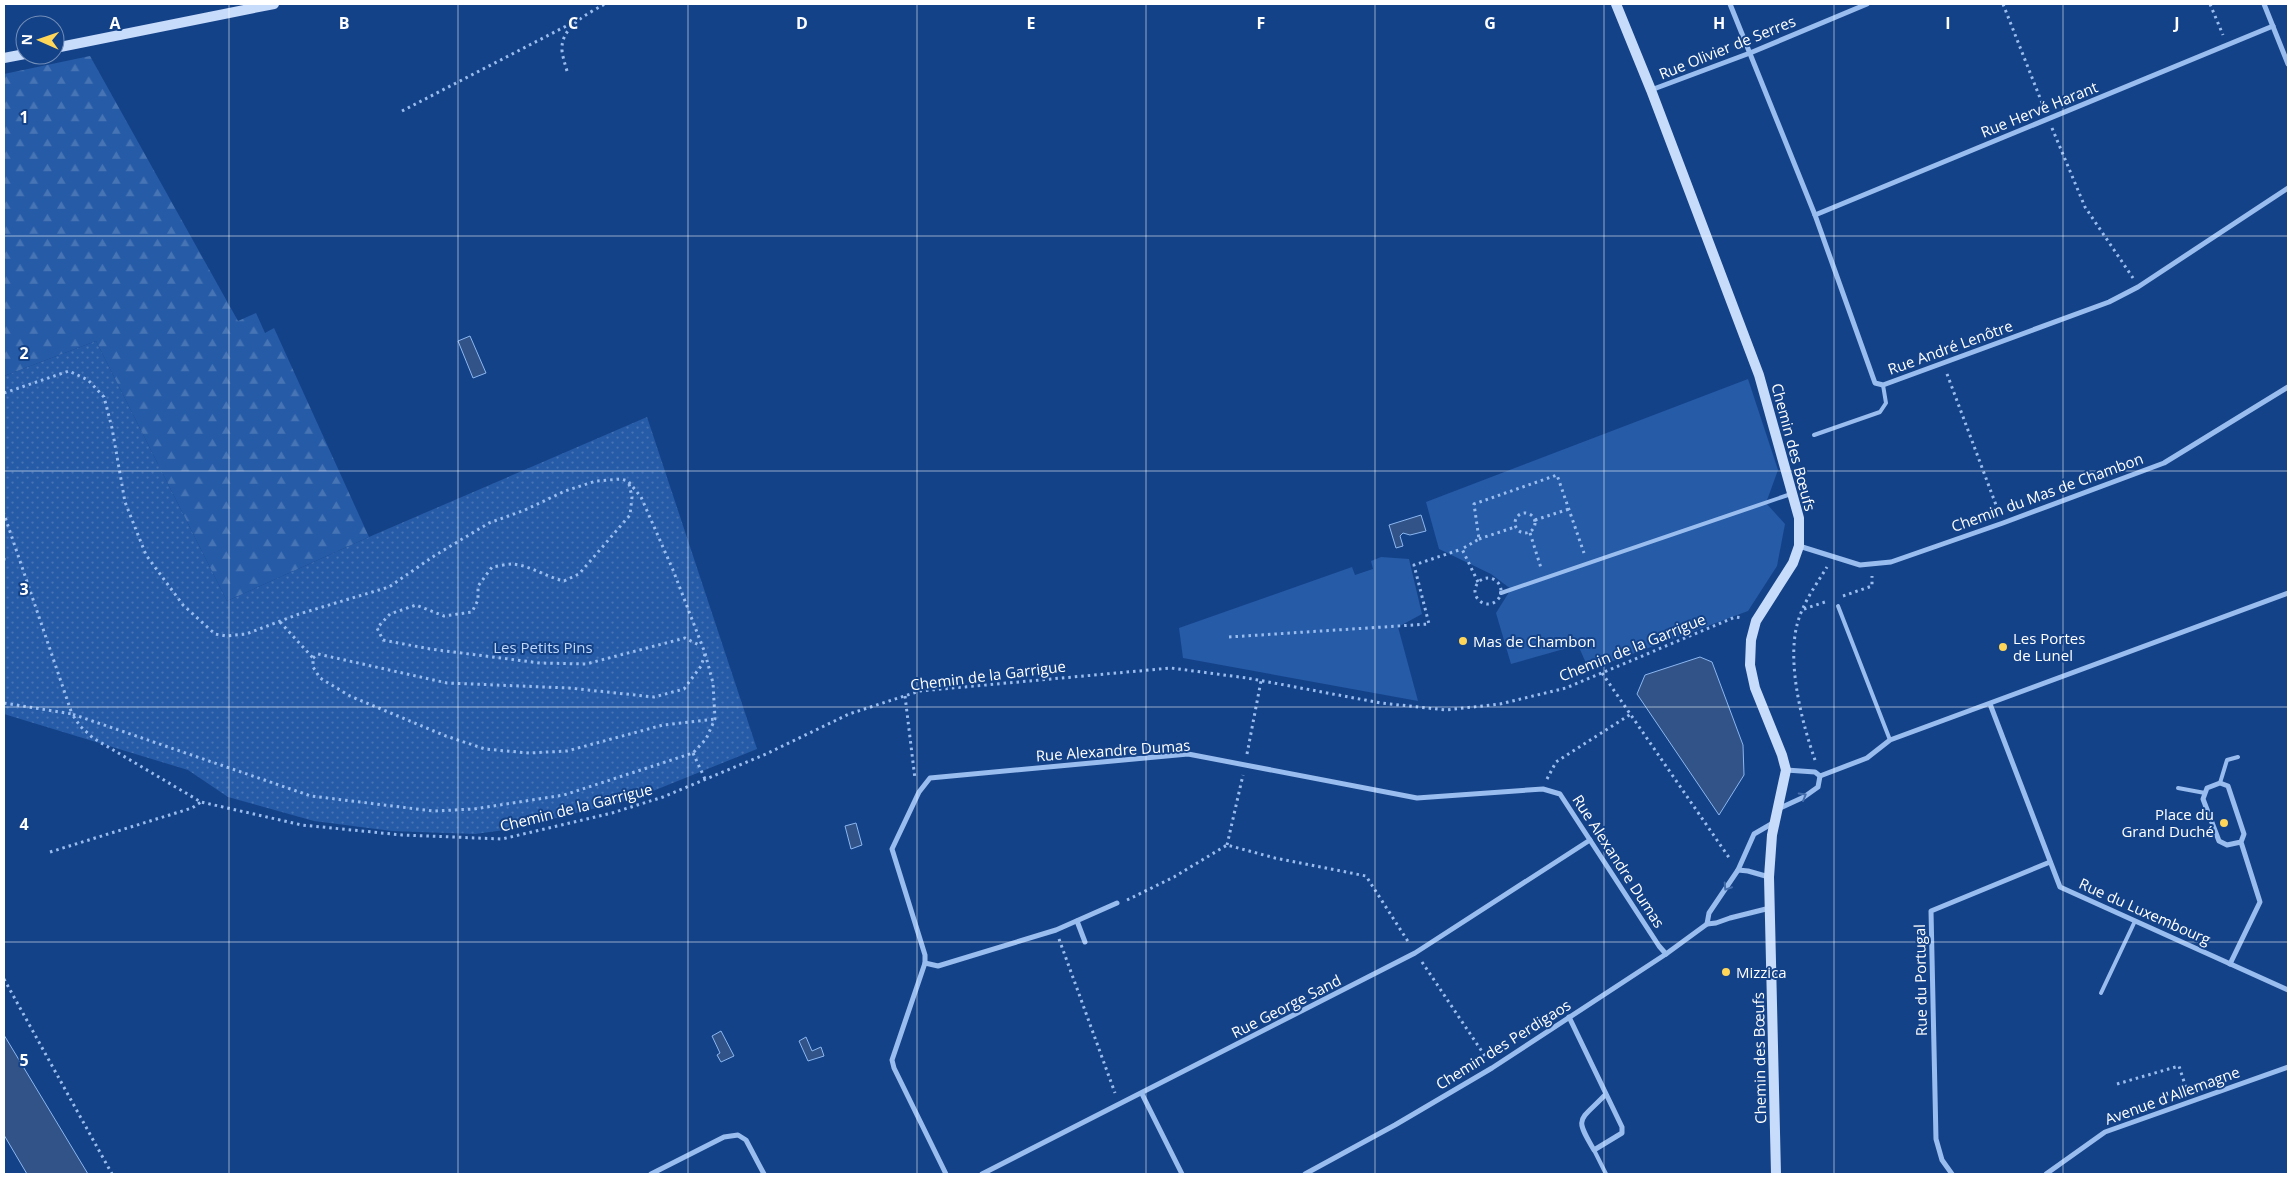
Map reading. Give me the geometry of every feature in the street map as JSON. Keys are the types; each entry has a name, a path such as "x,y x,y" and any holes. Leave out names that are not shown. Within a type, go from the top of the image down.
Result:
{"street":[{"path":"65,46 274,4"},
{"name":"Chemin des Bœufs","path":"1616,4 1652,90 1759,376 1794,494 1799,518 1799,546 1793,563 1756,621 1751,640 1750,665 1755,688 1782,755 1786,770 1775,822 1769,877 1776,1174"},
{"name":"Rue André Lenôtre","path":"1730,4 1815,215 1875,383 1883,385 2109,302 2138,287 2288,188"},
{"name":"Rue Olivier de Serres","path":"1652,90 1750,53 1867,4"},
{"path":"2264,4 2288,64"},
{"name":"Rue Hervé Harant","path":"1815,215 2273,26"},
{"name":"Chemin du Mas de Chambon","path":"1799,546 1860,565 1891,562 2003,523 2164,462 2288,387"},
{"path":"1820,776 1867,758 1890,740 2288,593"},
{"name":"Rue du Luxembourg","path":"1990,704 2060,887 2288,990"},
{"name":"Rue Alexandre Dumas","path":"925,963 925,955 892,849 919,792 930,778 1188,754 1417,798 1543,789 1560,794 1666,954"},
{"path":"1786,770 1815,772 1820,776"},
{"path":"1778,810 1804,797 1818,787 1820,776"},
{"path":"2230,964 2260,902 2241,842 2244,834 2228,786 2220,783 2207,788 2203,799 2219,841 2227,845 2241,842"},
{"name":"Chemin des Perdigaos","path":"1707,924 1709,914 1738,870 1754,834 1775,822"},
{"name":"Rue George Sand","path":"982,1174 1120,1106 1415,953 1590,840"},
{"name":"Rue du Portugal","path":"1952,1174 1942,1160 1936,1140 1931,910 2050,862"},
{"path":"1738,870 1769,877"},
{"path":"946,1174 894,1068 892,1060 925,963 938,966 1056,930 1117,903"},
{"name":"Chemin des Perdigaos","path":"1305,1174 1395,1125 1492,1068 1666,954 1707,924 1770,908"},
{"path":"1077,921 1085,942"},
{"path":"1569,1017 1622,1127 1622,1133 1594,1150 1580,1127 1581,1119 1605,1095"},
{"name":"Avenue d'Allemagne","path":"2046,1174 2105,1132 2288,1067"},
{"path":"1142,1094 1182,1174"},
{"path":"650,1174 724,1137 738,1135 746,1140 764,1174"}],"lane":[{"path":"1814,435 1880,412 1886,403 1883,385"},
{"path":"1501,593 1794,494"},
{"path":"1838,606 1890,740"},
{"path":"2220,783 2227,760 2238,757"},
{"path":"2178,788 2204,793"},
{"path":"2101,993 2135,921"},
{"path":"1594,1150 1606,1174"}],"path":[{"path":"402,111 574,22 604,4"},
{"path":"2003,4 2085,207 2138,287"},
{"path":"2210,4 2227,45"},
{"path":"567,71 562,51 564,39 574,22"},
{"path":"1943,363 2003,523"},
{"path":"4,393 69,370 88,380 104,397 112,428 125,502 146,555 183,605 215,634 226,636 246,634 299,614 389,587 434,556 489,523 525,510 565,490 596,481 621,479 628,481 641,497 663,546 705,653 713,683 715,719 706,738 693,753 564,795 499,806 433,812 311,796 72,714 4,703"},
{"path":"1479,539 1474,504 1557,475 1587,563"},
{"path":"628,481 632,497 630,515 579,574 564,581 512,564 492,567 478,586 478,600 472,612 444,616 416,605 390,614 377,628 384,640 430,649 540,663 586,664 685,638 702,647"},
{"path":"1535,520 1569,509"},
{"path":"1522,513 1529,514 1535,520 1535,528 1530,533 1523,534 1515,527 1517,517 1522,513"},
{"path":"4,514 72,714"},
{"path":"1229,637 1429,624 1414,565 1462,549 1479,539 1515,527"},
{"path":"1530,533 1545,578"},
{"path":"1462,549 1478,582 1476,595 1485,604 1494,603 1501,593 1499,584 1485,578 1478,582"},
{"path":"4,558 4,563"},
{"path":"1820,776 1799,706 1794,651 1797,625 1809,595 1833,558"},
{"path":"1804,609 1872,586 1871,565"},
{"name":"Chemin de la Garrigue","path":"72,714 80,726 93,738 201,802 302,825 402,835 502,839 612,813 663,797 766,754 849,714 920,692 1171,668 1260,681 1382,703 1446,710 1500,704 1566,688 1735,618 1756,621"},
{"path":"280,622 313,658 313,667 320,678 350,696 446,736 485,749 529,754 566,751 663,725 715,719"},
{"path":"313,658 318,654 447,683 569,688 654,697 684,689 701,666 705,653"},
{"path":"1602,673 1738,870"},
{"path":"1117,903 1132,899 1166,882 1227,845 1245,765 1260,681"},
{"path":"905,696 914,775 919,792"},
{"path":"1543,789 1556,762 1631,714"},
{"path":"693,753 706,779"},
{"path":"50,852 192,808 201,802"},
{"path":"1227,845 1275,858 1366,876 1492,1068"},
{"path":"1056,930 1120,1106"},
{"path":"4,979 112,1174"},
{"path":"2117,1084 2179,1066 2190,1102"}],"green space":[{"path":"90,56 238,321 256,313 265,333 274,328 369,537 227,601 96,341 4,376 4,74 47,65 65,65 65,61"},
{"name":"Les Petits Pins","path":"96,341 227,601 369,537 647,417 757,749 633,799 511,829 475,834 392,831 314,821 228,797 188,770 4,714 4,376"},
{"path":"1748,379 1778,470 1766,503 1785,524 1777,566 1748,611 1589,670 1578,645 1511,664 1496,613 1511,589 1491,574 1439,549 1426,502"},
{"path":"1381,557 1409,559 1422,614 1398,627 1418,701 1183,658 1179,628 1352,567 1355,575 1373,569 1371,561"}],"shaded area":[{"path":"470,336 486,373 473,378 458,341"},
{"path":"1421,515 1426,531 1410,535 1403,533 1400,536 1403,546 1396,548 1389,525"},
{"path":"1700,657 1712,662 1743,745 1744,775 1719,815 1637,694 1645,675"},
{"path":"856,823 862,845 851,849 845,826"},
{"path":"721,1031 734,1056 721,1062 717,1055 720,1053 712,1036"},
{"path":"4,1035 88,1174 27,1174 4,1135"},
{"path":"806,1037 812,1051 821,1047 824,1056 808,1061 799,1041"}],"place":[{"name":"Mas de Chambon","path":"1463,641"},
{"name":"Les Portes de Lunel","path":"2003,647"},
{"name":"Place du Grand Duché","path":"2224,823"},
{"name":"Mizzica","path":"1726,972"}]}
